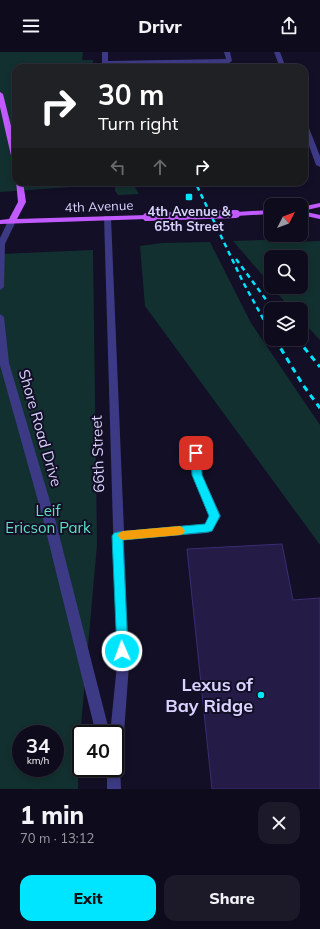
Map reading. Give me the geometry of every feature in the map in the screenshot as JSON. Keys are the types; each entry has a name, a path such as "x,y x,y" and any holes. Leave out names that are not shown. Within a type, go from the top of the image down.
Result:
{"main road":[{"path":"0,94 12,144"},
{"path":"12,221 22,202 20,186"},
{"path":"308,208 320,205"},
{"name":"4th Avenue","path":"0,222 264,212"},
{"path":"308,215 320,217"}],"street":[{"path":"105,52 105,63 229,61 227,52"},
{"path":"277,52 282,64"},
{"path":"308,134 320,165"},
{"name":"66th Street","path":"107,218 123,665 118,725"},
{"path":"0,287 1,245 12,221"},
{"name":"Shore Road Drive","path":"0,317 4,363 48,515 101,725"},
{"path":"118,536 208,528 214,516 197,475 196,453"}],"green space":[{"path":"0,52 83,52 82,60 93,60 93,64 12,64 12,186 72,187 0,192"},
{"path":"115,186 134,186 139,194 118,195 115,191"},
{"path":"233,241 320,241 320,340 308,327 308,302 285,302 278,294 308,294 308,250 264,250 264,277"},
{"path":"210,242 251,323 264,342 264,346 267,346 320,425 320,545 145,306 140,246 162,243"},
{"name":"Leif Ericson Park","path":"93,250 97,545 81,725 72,725 72,777 78,777 78,789 0,789 0,254"}],"building":[{"name":"Lexus of Bay Ridge","path":"282,544 293,600 320,598 320,789 212,789 187,549"}],"railway":[{"path":"197,186 243,282 264,320"},
{"path":"236,259 268,302"},
{"path":"279,346 303,385 320,408"},
{"path":"303,346 320,367"}],"slow traffic":[{"path":"123,535 180,531"}],"place":[{"name":"4th Avenue & 65th Street","path":"189,197"},
{"name":"Lexus of Bay Ridge","path":"261,695"}],"route":[{"path":"122,651 118,536 208,528 214,516 197,475 196,453"}]}
